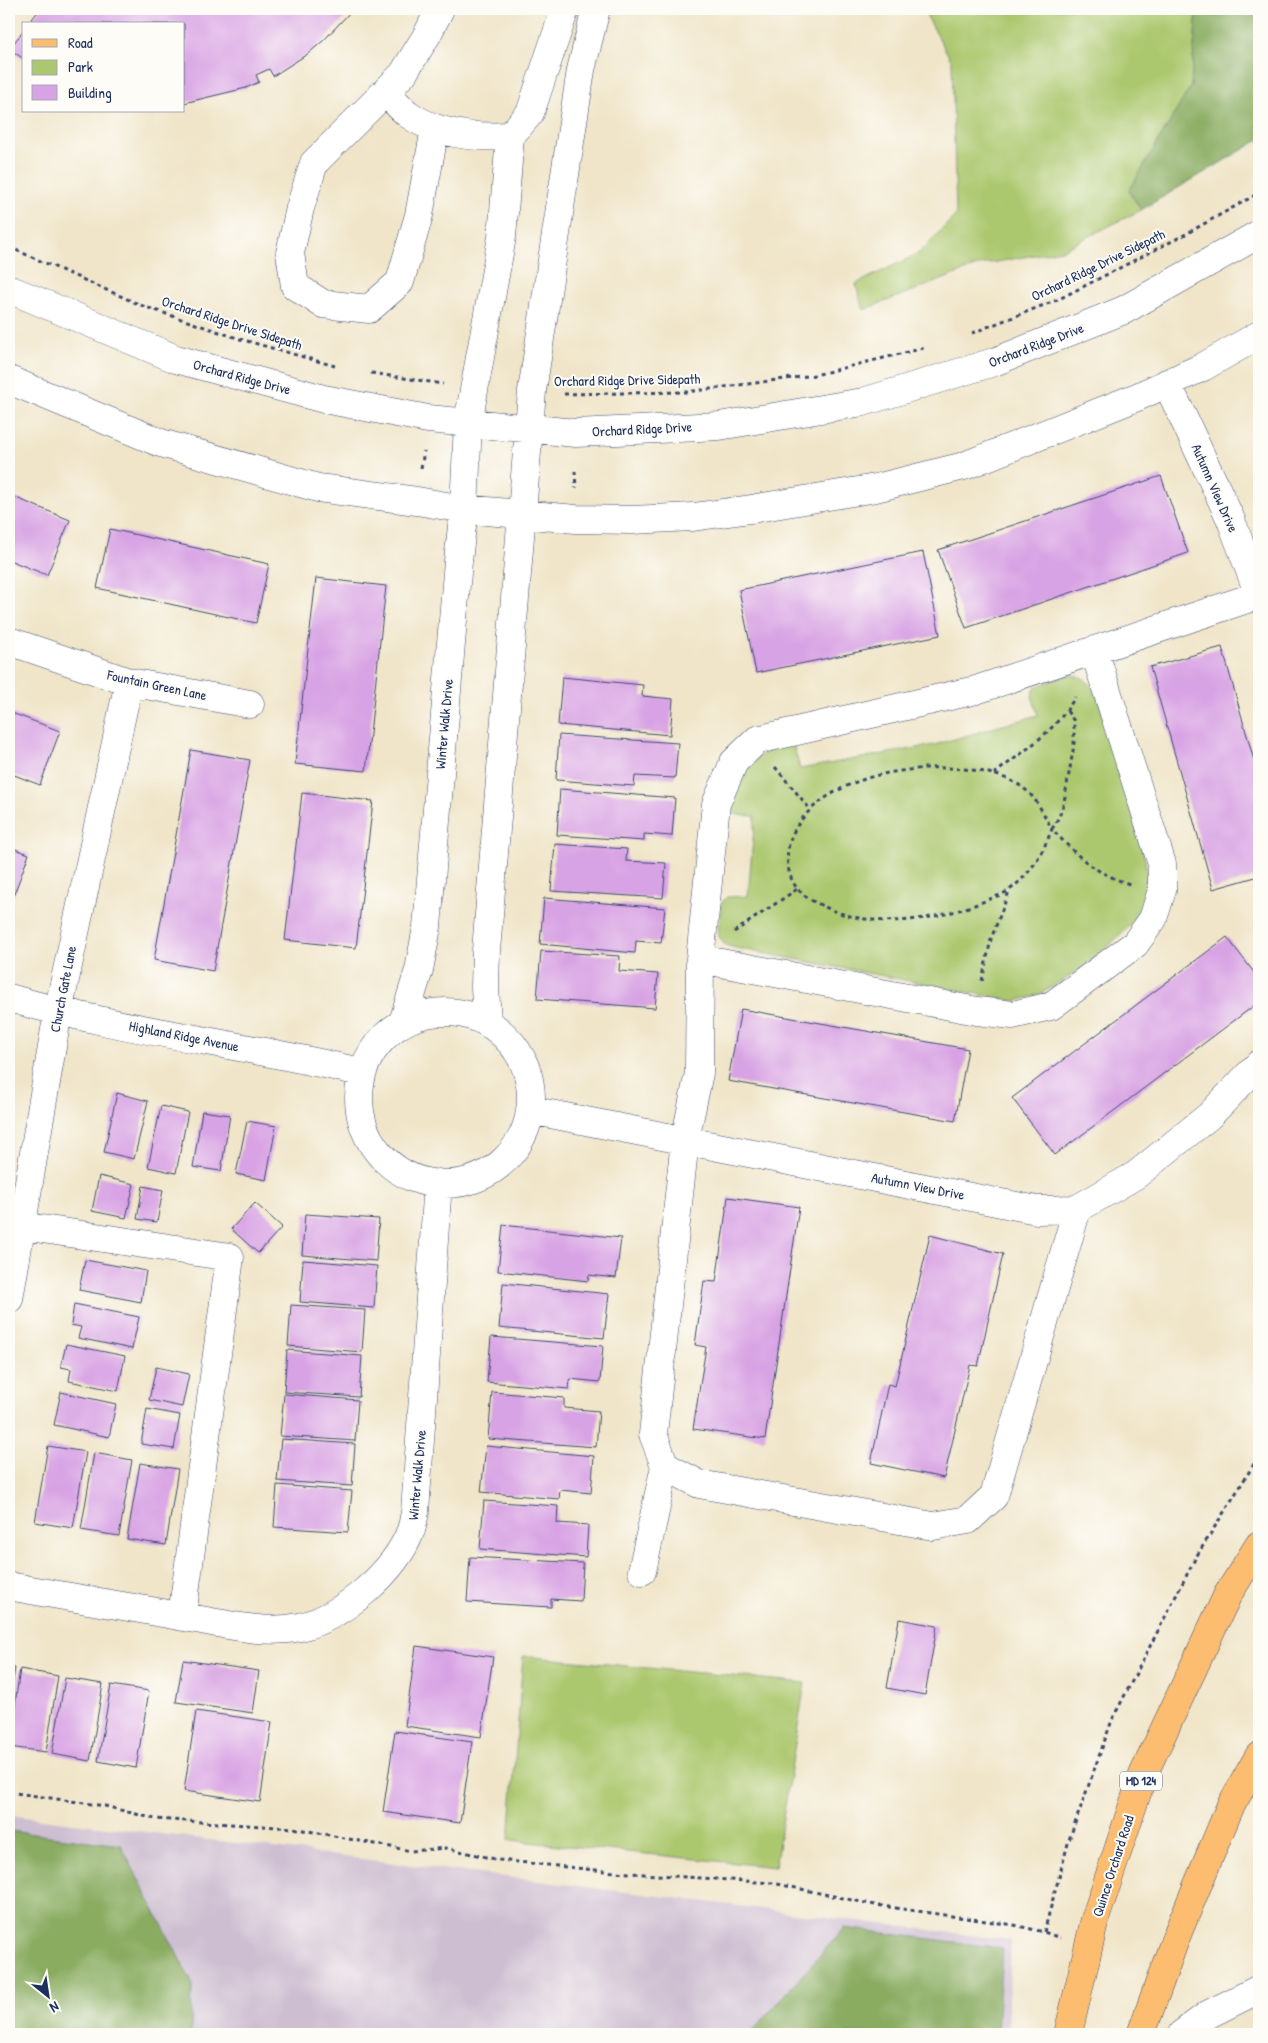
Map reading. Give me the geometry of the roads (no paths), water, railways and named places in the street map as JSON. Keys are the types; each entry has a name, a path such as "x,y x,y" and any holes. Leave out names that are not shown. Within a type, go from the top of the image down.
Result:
{"main road":[{"name":"Quince Orchard Road","path":"1068,2034 1095,1920 1143,1775 1228,1594 1259,1545"},
{"path":"1141,2034 1176,1937 1230,1807 1259,1756"}],"street":[{"path":"435,129 419,215 400,282 369,309 323,304 295,286 290,254 300,208 314,163 403,74 427,35 440,9"},
{"path":"386,92 408,114 435,129 485,137 510,136 530,113 565,9"},
{"path":"487,1021 485,987 486,951 532,391 582,70 596,9"},
{"name":"Winter Walk Drive","path":"402,1022 419,970 427,927 464,509 468,423 502,237 510,136"},
{"name":"Orchard Ridge Drive","path":"9,289 176,359 324,400 428,419 576,433 719,426 864,402 994,362 1124,310 1259,234"},
{"path":"9,380 161,443 318,488 464,509 576,519 632,520 693,517 876,488 964,466 1068,426 1203,367 1259,334"},
{"name":"Autumn View Drive","path":"1167,383 1231,520 1259,595"},
{"path":"642,1571 665,1466 653,1434 685,1140 699,1073 700,959 716,804 734,762 757,740 976,690 1259,595"},
{"name":"Fountain Green Lane","path":"9,641 129,682 250,704"},
{"path":"700,959 977,1011 1013,1015 1051,1006 1135,944 1153,918 1162,890 1162,864 1094,650"},
{"name":"Church Gate Lane","path":"9,1299 58,1012 129,682"},
{"name":"Highland Ridge Avenue","path":"9,998 58,1012 309,1059 360,1072"},
{"path":"438,1011 467,1013 487,1021 506,1035 526,1065 532,1098 525,1131 507,1158 479,1178 450,1184 419,1181 404,1176 388,1163 372,1145 361,1122 357,1100 360,1072 374,1048 402,1022 438,1011"},
{"name":"Autumn View Drive","path":"530,1110 1037,1210 1077,1209 1136,1175 1210,1116 1259,1064"},
{"name":"Winter Walk Drive","path":"9,1586 94,1602 257,1628 301,1627 349,1604 390,1565 411,1530 415,1512 438,1183"},
{"path":"665,1466 699,1484 933,1526 968,1520 994,1496 1077,1209"},
{"path":"22,1226 230,1257 182,1616"},
{"path":"1230,1807 1259,1772"},
{"path":"1182,2034 1209,2014 1259,1989"}]}
